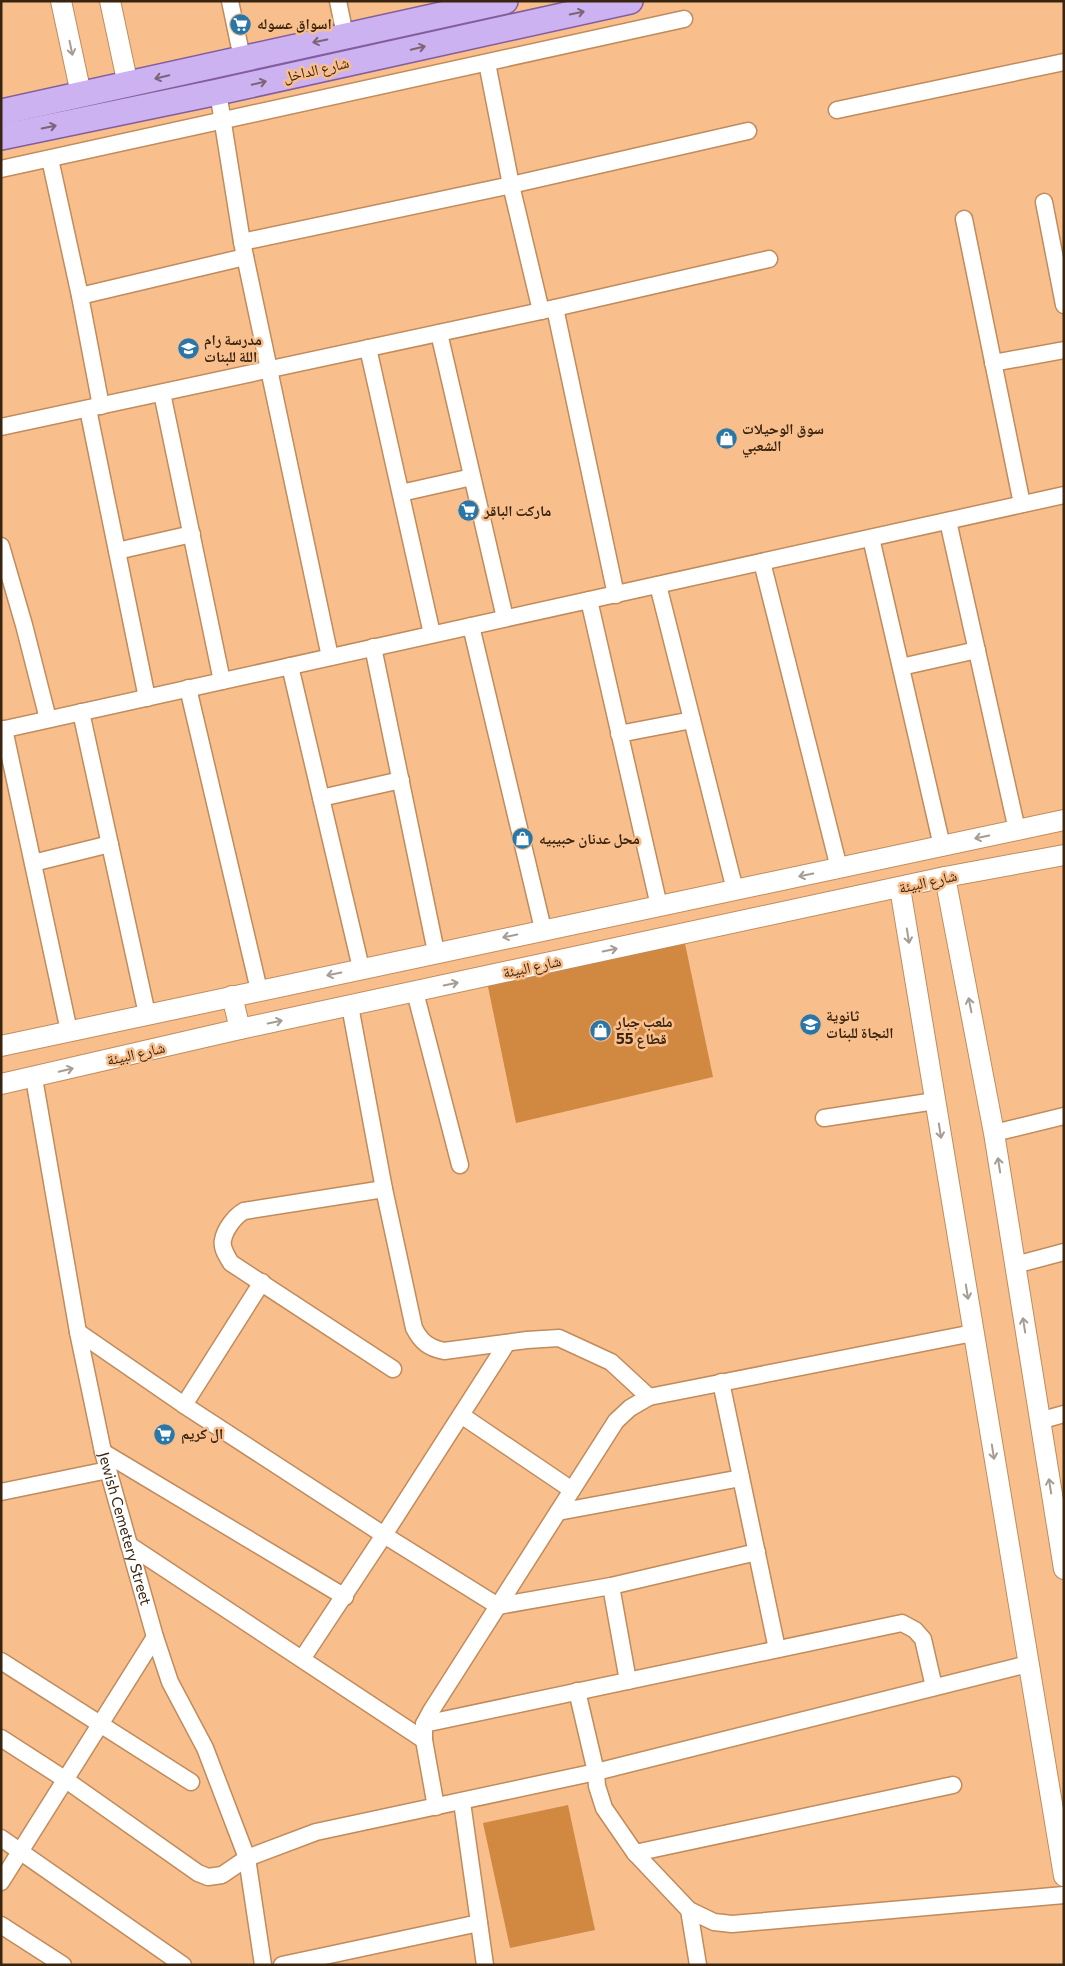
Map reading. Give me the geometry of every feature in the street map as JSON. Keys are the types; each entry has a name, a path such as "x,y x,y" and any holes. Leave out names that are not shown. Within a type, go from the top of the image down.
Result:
{"main road":[{"name":"شارع الداخل","path":"1,112 128,85 478,4 505,1"},
{"name":"شارع الداخل","path":"1,137 218,92 630,1"}],"street":[{"path":"61,1 81,94"},
{"path":"110,1 128,85"},
{"path":"230,1 242,58"},
{"path":"338,1 345,35"},
{"path":"1,169 684,19"},
{"path":"837,110 1064,62"},
{"path":"487,63 511,185 548,309 616,595"},
{"path":"218,92 243,249 330,657"},
{"path":"80,296 243,249 748,131"},
{"path":"50,159 80,296 94,407 117,551 147,698"},
{"path":"1044,202 1064,305"},
{"path":"964,219 1022,504"},
{"path":"1,428 769,259"},
{"path":"439,333 505,618"},
{"path":"368,348 432,634"},
{"path":"993,363 1064,350"},
{"path":"162,393 222,681"},
{"path":"400,493 472,477"},
{"path":"69,1031 3,729 1022,504 1063,497"},
{"path":"948,521 1016,830"},
{"path":"117,551 192,534"},
{"path":"871,538 942,846"},
{"path":"1,546 48,719"},
{"path":"762,562 839,868"},
{"path":"658,585 735,890"},
{"path":"589,600 659,906"},
{"path":"471,626 543,929"},
{"path":"373,647 436,952"},
{"path":"900,667 976,650"},
{"path":"290,666 361,968"},
{"path":"188,688 259,990"},
{"path":"81,712 148,1014"},
{"path":"619,734 692,720"},
{"path":"321,798 401,780"},
{"path":"1,1046 543,929 1064,820"},
{"path":"33,863 110,844"},
{"name":"شارع البيئة","path":"1,1084 34,1078 240,1029 945,877 1064,855"},
{"path":"945,877 994,1133 1040,1421 1059,1518 1064,1568"},
{"path":"900,888 1064,1876"},
{"path":"415,992 460,1165"},
{"path":"232,996 240,1029"},
{"path":"350,1006 384,1189 414,1328 418,1337 434,1349 444,1351 558,1338 611,1362 649,1397"},
{"name":"Jewish Cemetery Street","path":"34,1078 78,1332 102,1452 170,1682 205,1748 247,1858 263,1965"},
{"path":"824,1118 935,1101"},
{"path":"994,1133 1064,1116"},
{"path":"384,1189 244,1210 236,1215 223,1240 224,1251 231,1263 393,1369"},
{"path":"1015,1265 1064,1252"},
{"path":"184,1405 262,1282"},
{"path":"78,1332 184,1405 384,1535 498,1606 611,1586 757,1552"},
{"path":"436,1807 424,1732 431,1710 616,1421 630,1408 649,1397 973,1333"},
{"path":"302,1660 345,1597 507,1343"},
{"path":"722,1382 777,1649"},
{"path":"1040,1421 1064,1414"},
{"path":"460,1415 572,1490"},
{"path":"102,1452 345,1597"},
{"path":"1,1492 108,1470"},
{"path":"558,1512 741,1478"},
{"path":"129,1545 302,1660 424,1732 577,1691 902,1623 915,1630 923,1639 934,1687"},
{"path":"611,1586 628,1681"},
{"path":"1,1882 156,1637"},
{"path":"1,1661 191,1782"},
{"path":"1,1738 208,1877 222,1875 247,1858 316,1832 596,1772 1028,1664"},
{"path":"577,1691 596,1772 597,1786 604,1808 635,1853 689,1910 714,1922 732,1924 1064,1895"},
{"path":"635,1853 953,1784"},
{"path":"462,1802 485,1965"},
{"path":"1,1838 183,1965"},
{"path":"689,1910 698,1965"},
{"path":"282,1965 345,1958 479,1923"},
{"path":"1,1925 63,1965"}],"shaded area":[{"path":"683,934 713,1077 516,1123 486,977"},
{"path":"568,1805 595,1930 510,1948 483,1823"}],"place":[{"name":"اسواق عسوله","path":"241,24"},
{"name":"مدرسة رام اللة للبنات","path":"188,349"},
{"name":"سوق الوحيلات الشعبي","path":"726,438"},
{"name":"ماركت الباقر","path":"468,511"},
{"name":"محل عدنان حبيبيه","path":"523,839"},
{"name":"ثانوية النجاة للبنات","path":"810,1025"},
{"name":"ملعب جبار قطاع 55","path":"600,1031"},
{"name":"ال كريم","path":"165,1434"}]}
